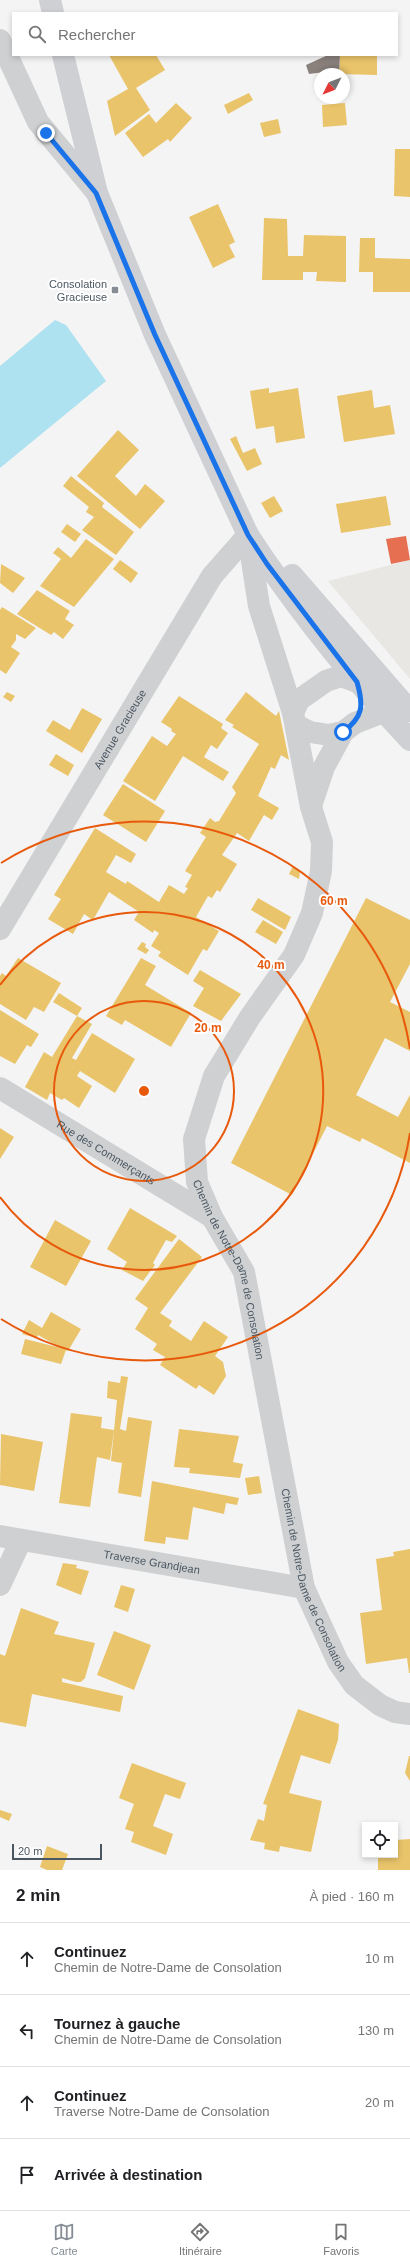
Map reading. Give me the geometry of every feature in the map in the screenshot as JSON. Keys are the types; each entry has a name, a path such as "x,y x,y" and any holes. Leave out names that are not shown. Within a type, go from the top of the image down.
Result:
{"street":[{"path":"50,0 53,12"},
{"path":"0,40 38,122 96,193"},
{"name":"Chemin de Notre-Dame de Consolation","path":"63,56 96,193 155,335 248,535 259,606 295,719 311,806 322,842 321,872 312,912 294,955 250,1017 214,1076 194,1140 197,1182 212,1217 244,1272 304,1588 338,1662 354,1685 380,1705 395,1712 410,1714"},
{"name":"Chemin de Notre-Dame de Consolation","path":"248,535 273,553 365,677 384,712 410,740"},
{"name":"Avenue Gracieuse","path":"0,929 212,576 248,535"},
{"path":"365,677 341,676 312,688 299,700 295,719 310,732 329,735 384,712"},
{"name":"Chemin de Notre-Dame de Consolation","path":"365,677 410,711"},
{"name":"Chemin de Notre-Dame de Consolation","path":"311,806 324,767 360,711 365,677"},
{"name":"Rue des Commerçants","path":"0,1088 212,1217"},
{"path":"0,1585 10,1538"},
{"name":"Traverse Grandjean","path":"10,1538 304,1588"}],"shaded area":[{"path":"410,560 410,679 328,581"}],"water":[{"path":"55,320 66,325 106,381 0,468 0,366"}],"building: Logements":[{"path":"110,56 157,56 165,70 136,88 150,110 115,136 107,101 128,89"},
{"path":"340,56 377,56 377,75 350,74 350,68 339,68"},
{"path":"249,93 253,100 228,114 224,105"},
{"path":"176,103 192,118 170,142 168,139 143,157 125,133 149,114 156,123"},
{"path":"345,104 347,125 323,127 322,105"},
{"path":"278,119 281,133 264,137 260,123"},
{"path":"395,149 410,149 410,197 394,196"},
{"path":"218,204 235,242 229,245 235,257 213,268 189,217"},
{"path":"264,218 287,219 288,256 303,256 304,235 346,236 346,282 316,281 317,272 303,272 303,280 262,280"},
{"path":"360,238 375,238 375,258 410,259 410,292 373,292 373,272 359,272"},
{"path":"269,388 269,393 298,388 305,438 276,443 274,426 256,429 250,391"},
{"path":"372,390 374,408 390,405 395,434 344,442 337,396"},
{"path":"118,430 139,450 115,476 136,496 145,484 165,501 140,529 77,476"},
{"path":"236,436 243,453 255,448 262,464 247,471 230,439"},
{"path":"71,476 104,503 102,507 134,532 116,555 82,530 94,517 86,512 89,507 63,486"},
{"path":"274,496 283,511 270,518 261,503"},
{"path":"386,496 391,525 341,533 336,504"},
{"path":"67,524 81,534 75,542 61,532"},
{"path":"86,539 114,559 74,607 40,586 61,559 53,553 58,547 71,558"},
{"path":"120,560 138,573 131,583 113,569"},
{"path":"1,564 25,578 13,593 0,583"},
{"path":"37,590 70,611 65,619 74,625 63,639 54,632 51,635 17,614"},
{"path":"2,607 36,628 25,639 16,634 16,640 11,647 20,653 6,674 0,670 0,610"},
{"path":"7,692 15,696 11,702 3,697"},
{"path":"246,692 276,716 279,711 289,760 281,755 275,769 271,767 258,796 279,808 272,820 264,815 249,841 237,833 222,855 237,864 220,892 217,890 212,898 208,896 196,917 219,931 207,951 203,949 188,975 158,956 161,952 151,946 159,933 154,930 153,933 134,920 139,912 109,892 93,920 84,914 73,934 48,919 61,899 54,895 95,828 136,854 131,863 116,855 106,872 126,884 127,881 159,902 169,885 184,894 188,888 185,887 192,875 185,871 206,837 200,833 210,818 215,822 219,821 236,793 232,787 259,744 232,727 234,725 225,720"},
{"path":"179,696 223,724 221,728 228,733 217,749 211,745 204,757 229,772 223,781 183,756 155,801 123,781 152,736 167,746 176,734 171,731 172,729 161,722"},
{"path":"82,708 102,719 82,753 46,731 53,720 70,730"},
{"path":"56,754 74,765 68,776 49,765"},
{"path":"123,784 165,811 146,842 103,815"},
{"path":"293,866 300,871 299,879 289,874"},
{"path":"258,898 291,917 285,930 251,910"},
{"path":"366,898 410,920 410,964 390,1002 410,1012 410,1051 385,1038 356,1095 398,1117 410,1095 410,1163 362,1138 360,1142 327,1126 292,1195 231,1163"},
{"path":"263,920 283,932 276,944 255,932"},
{"path":"142,942 146,944 145,947 149,950 146,954 137,949"},
{"path":"18,958 61,983 44,1012 34,1007 26,1020 0,1004 0,976 2,973 6,976"},
{"path":"141,958 156,966 145,985 191,1013 171,1047 125,1020 122,1025 106,1016"},
{"path":"200,970 241,994 221,1021 193,1006 204,988 193,981"},
{"path":"59,993 82,1008 77,1016 53,1002"},
{"path":"0,1010 39,1034 31,1047 27,1045 15,1064 0,1056"},
{"path":"77,1016 92,1024 72,1058 76,1060 92,1033 135,1059 115,1093 80,1071 77,1076 92,1086 79,1108 64,1098 62,1100 50,1093 47,1100 25,1087 44,1052 52,1057"},
{"path":"0,1128 14,1137 0,1159"},
{"path":"130,1208 177,1236 172,1242 166,1240 153,1263 155,1265 143,1281 122,1270 127,1262 107,1249"},
{"path":"55,1220 91,1241 66,1286 30,1267"},
{"path":"179,1239 202,1257 160,1313 172,1321 169,1326 191,1341 204,1321 228,1337 215,1356 223,1362 226,1376 214,1395 199,1385 196,1389 160,1365 165,1357 153,1350 157,1344 135,1329 148,1308 135,1299"},
{"path":"51,1312 81,1329 68,1351 66,1350 61,1364 21,1354 25,1339 61,1348 38,1335 37,1338 22,1334 29,1320 42,1328"},
{"path":"121,1376 128,1377 120,1429 126,1431 128,1417 152,1421 141,1497 118,1493 122,1463 111,1461 117,1400 107,1398 108,1381 120,1383"},
{"path":"71,1413 102,1417 101,1428 114,1430 110,1460 97,1457 90,1507 59,1503"},
{"path":"179,1429 239,1436 233,1462 243,1464 240,1478 189,1473 190,1468 174,1467"},
{"path":"1,1434 43,1442 34,1491 0,1485"},
{"path":"259,1476 262,1493 248,1495 245,1478"},
{"path":"152,1481 239,1498 237,1505 226,1503 224,1514 193,1507 188,1540 166,1537 165,1544 144,1541"},
{"path":"410,1549 409,1673 407,1658 366,1664 360,1613 382,1610 376,1559 394,1556 393,1552"},
{"path":"63,1563 77,1565 76,1568 89,1571 81,1595 56,1585"},
{"path":"121,1585 135,1589 128,1612 114,1607"},
{"path":"21,1608 59,1622 54,1634 95,1643 85,1678 81,1682 76,1682 62,1678 62,1682 123,1696 120,1712 32,1694 26,1727 0,1722 0,1654 5,1656"},
{"path":"114,1631 151,1645 134,1690 97,1675"},
{"path":"298,1709 339,1724 338,1740 330,1764 301,1755 289,1793 322,1801 311,1852 280,1846 279,1852 264,1849 265,1843 250,1840 258,1819 264,1821 267,1805 263,1804"},
{"path":"410,1756 410,1781 405,1773"},
{"path":"132,1763 186,1783 180,1799 165,1794 153,1826 173,1834 166,1855 131,1842 134,1832 125,1829 134,1804 119,1798"},
{"path":"0,1810 12,1814 9,1821 0,1817"},
{"path":"410,1839 410,1870 378,1870 378,1858 398,1858 398,1840"},
{"path":"47,1846 68,1854 62,1870 47,1870 40,1867"}],"building: Commerces":[{"path":"406,536 410,560 391,564 386,539"}],"building: Industrie":[{"path":"326,56 340,56 339,68 314,68 314,73 309,74 306,65"}],"place":[{"name":"Consolation Gracieuse","path":"115,290"}],"route":[{"path":"46,133 96,193 155,335 248,535 267,564 357,682 362,699 360,711 355,723 343,732"}]}
